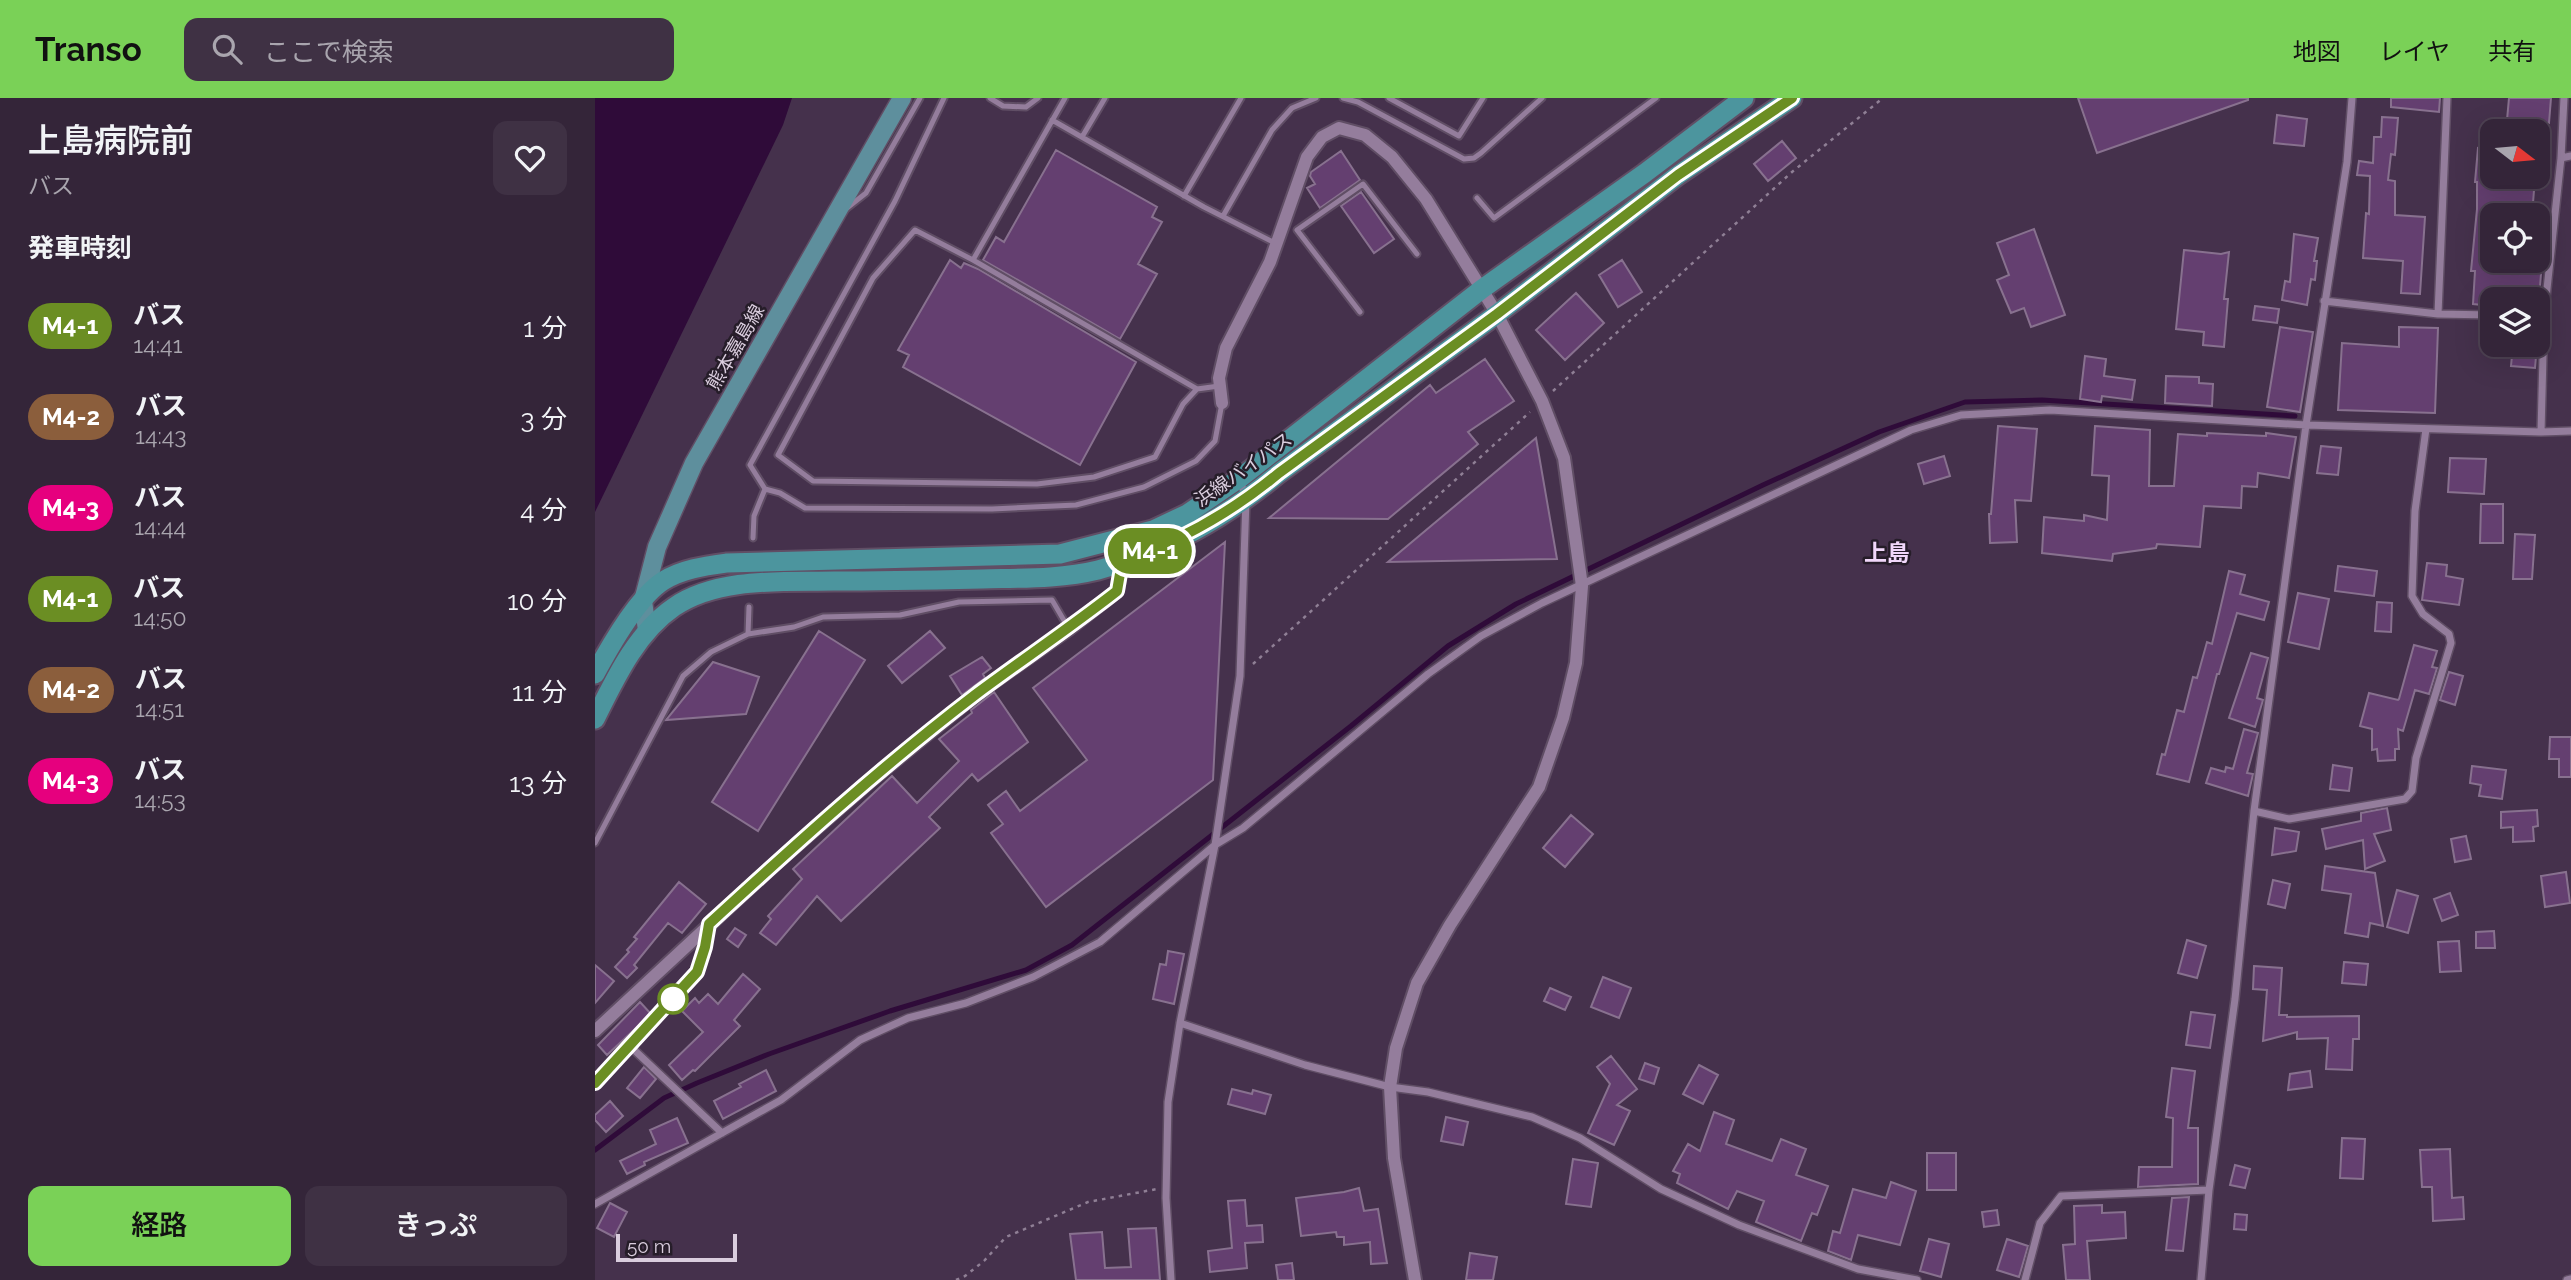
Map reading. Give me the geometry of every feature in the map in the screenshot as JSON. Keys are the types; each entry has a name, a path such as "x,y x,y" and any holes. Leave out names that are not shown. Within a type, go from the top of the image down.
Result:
{"highway":[{"name":"浜線バイパス","path":"595,674 609,648 643,601 663,581 696,567 727,563 1060,554 1115,542 1153,530 1187,514 1240,478 1482,289 1645,173 1744,98"},
{"name":"浜線バイパス","path":"595,719 620,670 647,630 674,607 699,595 724,588 773,582 1048,577 1098,570 1157,549 1246,500 1497,314 1667,183 1792,98"}],"main road":[{"name":"熊本嘉島線","path":"647,630 643,601 657,547 694,463 902,98"}],"street":[{"path":"2201,1280 2209,1190 2235,999 2254,811 2306,425 2347,162 2351,98"},
{"path":"2438,314 2447,98"},
{"path":"2545,287 2561,158 2564,98"},
{"path":"1221,402 1219,378 1226,348 1278,245 1307,157 1322,137 1339,128 1365,135 1392,157 1426,200 1497,314 1542,401 1564,458 1582,586 1576,663 1563,718 1539,787 1450,925 1417,982 1396,1048 1390,1087 1394,1158 1415,1280"},
{"path":"2561,158 2571,156"},
{"path":"2324,301 2438,314 2480,315"},
{"path":"2541,357 2541,432"},
{"path":"595,1204 781,1100 860,1040 908,1018 966,1003 1033,977 1100,942 1215,845 1243,828 1428,674 1481,636 1542,603 1910,430 1961,415 2050,410 2306,425 2571,431"},
{"path":"2254,811 2289,819 2405,799 2412,791 2416,758 2451,643 2449,634 2423,614 2412,596 2415,511 2426,429"},
{"path":"1171,1280 1167,1187 1168,1102 1180,1023 1215,845 1240,676 1246,500 1240,478"},
{"path":"595,1031 709,924 870,780 975,695 1069,629 1117,591 1122,562 1115,542"},
{"path":"595,1083 697,972 709,924"},
{"path":"1180,1023 1305,1065 1390,1087 1428,1092 1532,1117 1580,1138 1661,1189 1739,1225 1858,1269 1917,1280"},
{"path":"630,1046 722,1133"},
{"path":"2025,1280 2040,1223 2061,1196 2209,1190"}],"lane":[{"path":"831,221 866,193 920,98"},
{"path":"944,98 895,201 750,465 765,489 780,493 805,508 992,509 1076,505 1145,487 1196,461 1215,441 1221,402"},
{"path":"990,98 1003,106 1026,107 1038,98"},
{"path":"973,260 1065,98"},
{"path":"1082,137 1105,98"},
{"path":"1184,196 1241,98"},
{"path":"1223,216 1249,166 1272,130 1292,108 1316,98"},
{"path":"1343,98 1358,102 1464,159 1474,158 1481,153 1542,98"},
{"path":"1389,98 1459,136 1483,98"},
{"path":"1477,198 1494,218 1656,98"},
{"path":"1052,120 1184,196 1278,245"},
{"path":"1297,230 1363,184 1417,254"},
{"path":"1283,226 1297,230 1360,312"},
{"path":"1197,389 1183,404 1155,457 1094,477 1037,484 813,481 778,455 873,278 915,230 973,260 1197,389 1219,386"},
{"path":"753,538 754,516 765,489"},
{"path":"595,843 683,676 711,652 748,634 794,627 823,617 900,615 958,603 1052,600 1069,629"},
{"path":"748,634 749,607"}],"path":[{"path":"1240,676 1792,172 1883,98"},
{"path":"956,1280 984,1261 1006,1237 1088,1202 1167,1187"}],"shaded area":[{"path":"595,98 792,98 783,125 595,512"}],"building":[{"path":"2078,98 2248,98 2248,100 2097,153"},
{"path":"2391,98 2440,98 2439,112 2391,107"},
{"path":"2509,98 2551,98 2549,119 2507,119"},
{"path":"2277,115 2307,119 2304,146 2274,143"},
{"path":"2382,117 2398,118 2395,155 2391,154 2388,180 2395,181 2395,215 2425,217 2420,294 2401,293 2403,261 2363,258 2366,213 2369,214 2370,176 2357,175 2359,161 2373,163 2374,137 2381,137"},
{"path":"1782,141 1796,158 1768,181 1754,164"},
{"path":"2478,148 2480,189 2534,189 2533,203 2480,203 2480,273 2541,273 2540,287 2480,287 2480,305 2473,304 2475,271 2471,271 2477,209 2475,182"},
{"path":"1056,150 1157,207 1152,217 1162,222 1138,264 1157,274 1120,339 983,260 996,237 1004,242"},
{"path":"1341,151 1360,180 1320,208 1307,188 1315,184 1310,176 1311,172"},
{"path":"1361,192 1394,239 1374,253 1341,206"},
{"path":"2034,229 2065,315 2031,327 2024,308 2011,313 1997,280 2009,275 1997,243"},
{"path":"2294,234 2318,238 2314,261 2317,261 2315,280 2311,279 2307,305 2282,300 2285,281 2290,282"},
{"path":"2184,250 2221,254 2229,252 2224,299 2228,299 2224,347 2203,345 2204,332 2176,329"},
{"path":"950,260 961,268 964,263 978,269 1136,362 1080,465 903,367 909,355 898,350"},
{"path":"1622,260 1642,292 1618,307 1599,275"},
{"path":"1576,293 1604,323 1565,360 1536,330"},
{"path":"2255,306 2279,309 2277,323 2253,320"},
{"path":"2280,327 2313,332 2300,412 2267,407"},
{"path":"2399,327 2438,328 2435,413 2338,410 2342,343 2399,347"},
{"path":"2085,356 2106,359 2104,376 2135,380 2132,400 2102,396 2101,402 2080,399"},
{"path":"2512,357 2536,357 2535,368 2511,366"},
{"path":"1485,359 1514,401 1468,432 1478,444 1388,519 1269,518 1430,385 1436,393"},
{"path":"2166,376 2199,377 2199,383 2213,384 2212,406 2165,403"},
{"path":"1998,426 2037,429 2031,501 2015,500 2017,542 1990,543 1989,514"},
{"path":"2095,426 2150,430 2149,486 2174,486 2178,434 2266,436 2266,433 2296,437 2289,478 2258,473 2257,487 2242,486 2241,508 2204,506 2200,547 2157,544 2156,548 2113,554 2112,561 2042,553 2044,517 2084,521 2084,515 2107,520 2109,476 2092,475"},
{"path":"1536,438 1557,559 1388,562"},
{"path":"2321,446 2341,448 2338,475 2317,473"},
{"path":"1944,456 1950,476 1924,484 1918,464"},
{"path":"2450,458 2486,459 2484,494 2448,492"},
{"path":"2481,504 2503,504 2503,543 2480,543"},
{"path":"2515,534 2535,535 2532,579 2513,579"},
{"path":"1225,542 1213,780 1046,907 991,833 1003,824 988,805 1006,791 1020,811 1087,760 1033,688"},
{"path":"2427,563 2447,565 2446,576 2463,579 2459,605 2422,600"},
{"path":"2338,566 2377,571 2374,596 2335,591"},
{"path":"2229,571 2245,575 2240,594 2269,602 2264,620 2237,613 2217,674 2189,782 2157,774 2177,710 2184,712 2193,677 2197,678 2207,642 2212,644"},
{"path":"2298,593 2329,599 2319,649 2288,642"},
{"path":"2377,602 2392,603 2391,632 2375,631"},
{"path":"819,631 865,660 758,831 712,802"},
{"path":"930,631 945,648 902,683 888,666"},
{"path":"2414,645 2437,651 2432,667 2437,668 2429,694 2415,690 2403,731 2398,729 2399,749 2395,749 2395,760 2378,761 2377,749 2372,750 2372,729 2360,726 2369,693 2399,699"},
{"path":"2251,653 2268,658 2257,698 2263,700 2255,727 2229,718"},
{"path":"982,657 991,668 983,674 985,678 962,695 950,676"},
{"path":"713,662 759,677 746,714 666,720"},
{"path":"2449,672 2463,676 2455,705 2440,700"},
{"path":"994,692 1028,742 978,781 972,774 929,817 940,828 841,921 817,896 776,945 760,933 771,919 768,916 802,879 793,869 892,776 917,803 959,761 939,739"},
{"path":"2244,729 2258,733 2247,773 2253,774 2248,796 2206,783 2211,768 2225,772 2226,767 2233,769"},
{"path":"2550,737 2571,737 2571,777 2559,777 2559,759 2549,759"},
{"path":"2333,765 2352,768 2349,791 2330,789"},
{"path":"2472,766 2506,770 2502,799 2479,796 2481,785 2470,783"},
{"path":"2387,808 2391,830 2374,834 2385,861 2365,869 2363,840 2326,849 2322,829 2361,821 2361,813"},
{"path":"2537,810 2538,826 2533,827 2534,841 2513,842 2513,827 2501,828 2501,812"},
{"path":"1571,815 1593,834 1565,867 1543,848"},
{"path":"2275,828 2299,832 2296,851 2272,855"},
{"path":"2466,836 2471,859 2455,862 2451,839"},
{"path":"2325,866 2375,873 2383,926 2370,923 2368,937 2345,933 2351,894 2322,890"},
{"path":"2566,872 2570,903 2545,907 2541,876"},
{"path":"2273,880 2290,884 2285,908 2268,904"},
{"path":"679,882 706,904 682,933 668,923 634,965 637,968 627,978 615,967 629,952 627,950 637,939 634,937"},
{"path":"2397,890 2418,896 2408,933 2387,927"},
{"path":"2450,893 2458,915 2442,921 2434,899"},
{"path":"735,928 746,935 738,947 727,939"},
{"path":"2494,931 2495,948 2476,948 2476,932"},
{"path":"2187,940 2206,946 2197,978 2178,973"},
{"path":"2459,941 2461,971 2440,972 2438,942"},
{"path":"1168,951 1184,954 1174,1004 1153,999 1160,964 1166,965"},
{"path":"2344,962 2368,964 2366,985 2342,983"},
{"path":"595,965 614,981 595,1003"},
{"path":"2254,966 2282,968 2279,1015 2359,1016 2359,1039 2353,1039 2352,1070 2326,1069 2328,1038 2297,1039 2297,1032 2263,1041 2267,990 2253,989"},
{"path":"743,974 760,989 734,1020 740,1026 695,1071 682,1080 669,1065 703,1032 682,1011 695,998 699,1003 708,994 718,1004"},
{"path":"1603,977 1631,988 1619,1018 1591,1007"},
{"path":"1550,988 1571,997 1565,1010 1544,1001"},
{"path":"640,1002 651,1014 607,1055 598,1045"},
{"path":"2191,1012 2215,1015 2210,1048 2186,1045"},
{"path":"1611,1056 1637,1089 1617,1105 1630,1111 1614,1145 1588,1133 1610,1084 1597,1067"},
{"path":"1645,1063 1659,1068 1654,1084 1639,1079"},
{"path":"1699,1065 1718,1075 1703,1104 1683,1094"},
{"path":"644,1067 656,1079 640,1098 627,1088"},
{"path":"2172,1068 2195,1071 2188,1128 2198,1128 2198,1184 2138,1187 2139,1167 2172,1167 2173,1118 2166,1117"},
{"path":"766,1070 776,1091 723,1119 714,1101"},
{"path":"2310,1071 2312,1087 2288,1090 2290,1074"},
{"path":"1232,1089 1252,1094 1253,1090 1271,1095 1265,1114 1228,1104"},
{"path":"610,1101 623,1116 606,1132 595,1120 595,1115"},
{"path":"1714,1112 1734,1120 1726,1144 1772,1161 1781,1139 1806,1149 1796,1175 1828,1186 1817,1215 1812,1213 1801,1241 1756,1222 1764,1201 1737,1191 1728,1209 1677,1183 1680,1174 1673,1171 1688,1144 1700,1151"},
{"path":"1446,1117 1468,1122 1463,1145 1441,1141"},
{"path":"677,1118 688,1143 644,1162 645,1165 627,1174 620,1161 656,1144 650,1130"},
{"path":"2342,1138 2365,1139 2363,1179 2340,1178"},
{"path":"2450,1149 2452,1198 2463,1197 2464,1219 2433,1221 2432,1187 2422,1187 2420,1150"},
{"path":"1927,1153 1956,1153 1956,1190 1927,1190"},
{"path":"1573,1159 1598,1163 1591,1207 1566,1204"},
{"path":"2235,1165 2250,1169 2245,1188 2230,1185"},
{"path":"1891,1182 1916,1191 1900,1245 1858,1235 1851,1260 1828,1251 1833,1231 1840,1233 1853,1189 1886,1198"},
{"path":"1359,1188 1364,1211 1378,1209 1387,1263 1371,1264 1370,1242 1344,1245 1344,1237 1337,1237 1336,1232 1301,1236 1296,1198"},
{"path":"2189,1197 2183,1251 2166,1250 2172,1198"},
{"path":"1245,1200 1247,1226 1262,1225 1263,1242 1245,1243 1247,1268 1210,1272 1208,1251 1232,1248 1228,1201"},
{"path":"610,1203 627,1212 614,1237 597,1228"},
{"path":"2102,1205 2102,1213 2125,1212 2126,1238 2087,1241 2090,1280 2066,1280 2063,1245 2075,1244 2074,1206"},
{"path":"1997,1210 1999,1225 1984,1227 1982,1212"},
{"path":"2235,1214 2247,1215 2246,1230 2234,1229"},
{"path":"1156,1228 1160,1280 1076,1280 1070,1234 1102,1232 1105,1268 1131,1267 1128,1229"},
{"path":"1929,1239 1949,1244 1941,1277 1920,1271"},
{"path":"2007,1239 2028,1246 2019,1277 1997,1270"},
{"path":"1470,1253 1497,1257 1493,1280 1466,1280"},
{"path":"1292,1263 1294,1280 1278,1280 1276,1265"}],"waterway":[{"path":"595,1150 664,1098 697,1083 890,1011 1026,970 1072,945 1351,726 1448,646 1516,604 1879,432 1965,402 2042,400 2295,416"}],"bus line":[{"name":"M4-1","path":"595,1083 697,972 709,924 870,780 975,695 1069,629 1117,591 1122,562 1157,549 1195,530 1246,500 1497,314 1640,202 1792,98"}],"district":[{"name":"上島","path":"1887,553"}]}
